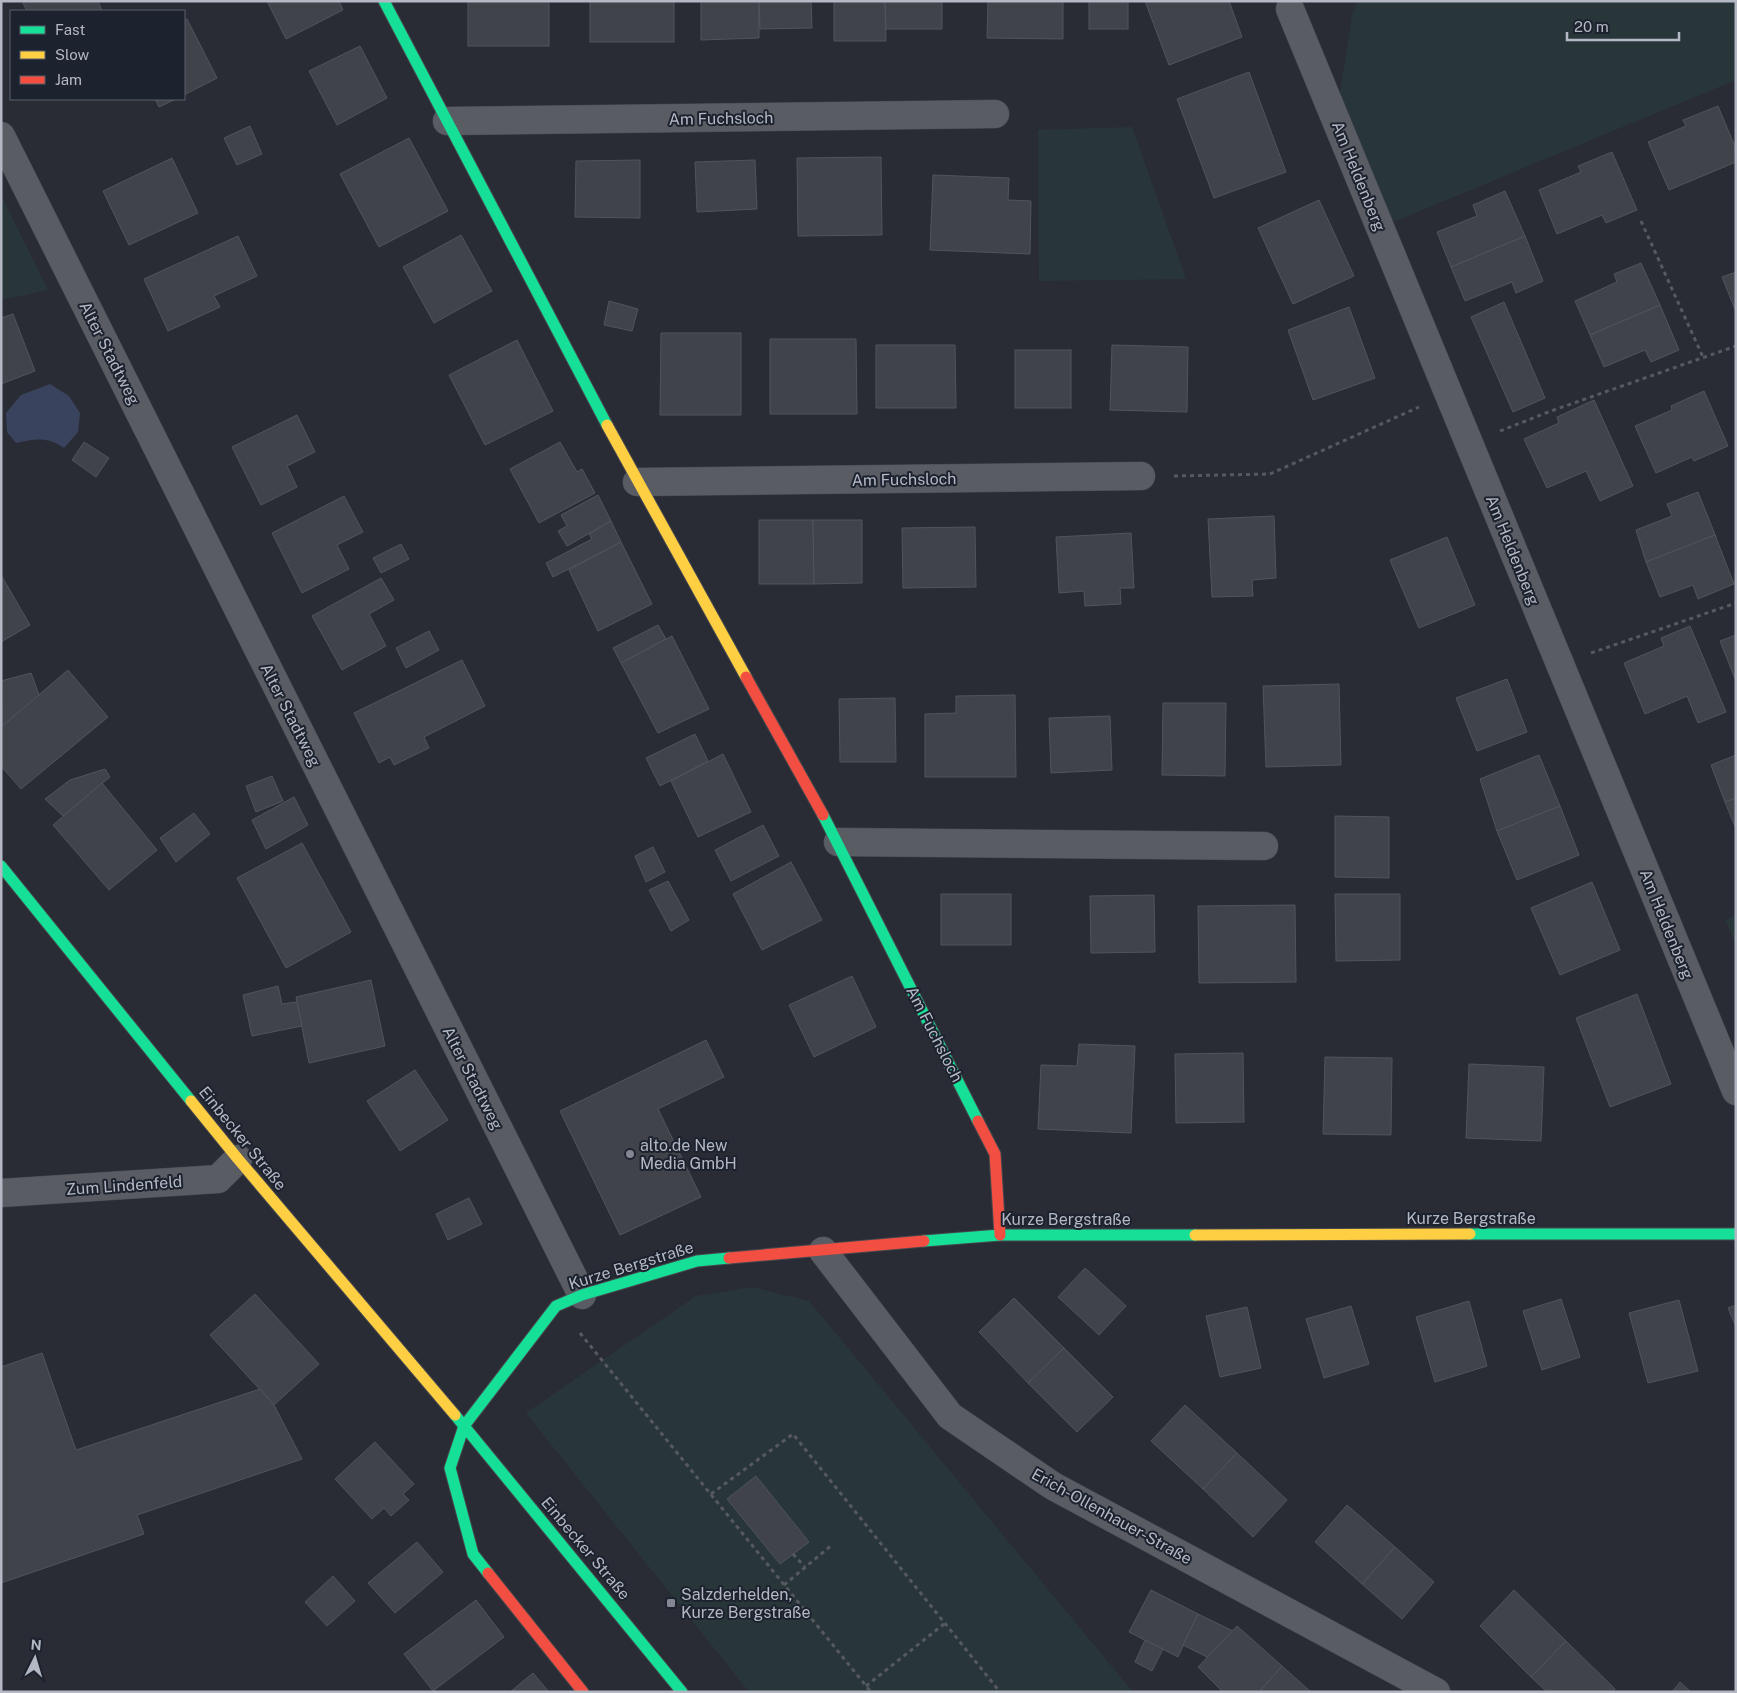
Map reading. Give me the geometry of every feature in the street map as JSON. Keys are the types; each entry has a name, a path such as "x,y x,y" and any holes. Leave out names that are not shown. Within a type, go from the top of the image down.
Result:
{"street":[{"name":"Am Fuchsloch","path":"384,1 637,482 838,842 995,1154 1000,1235"},
{"name":"Am Heldenberg","path":"1290,9 1736,1092"},
{"name":"Am Fuchsloch","path":"447,121 995,114"},
{"name":"Alter Stadtweg","path":"1,136 582,1294"},
{"name":"Am Fuchsloch","path":"637,482 1141,476"},
{"path":"838,842 1264,846"},
{"name":"Einbecker Straße","path":"1,866 238,1159 464,1426 682,1692"},
{"name":"Zum Lindenfeld","path":"1,1193 218,1179 238,1159"},
{"name":"Kurze Bergstraße","path":"464,1426 556,1306 582,1294 697,1260 1000,1235 1736,1234"},
{"name":"Erich-Ollenhauer-Straße","path":"823,1251 950,1416 1052,1486 1436,1692"},
{"path":"464,1426 450,1468 473,1554 584,1692"}],"path":[{"path":"1641,221 1703,357"},
{"path":"1469,443 1551,411 1736,346"},
{"path":"1141,476 1270,474 1417,408 1450,396"},
{"path":"1560,664 1736,603"},
{"path":"556,1306 597,1353 871,1692"},
{"path":"710,1494 793,1434 1000,1692"},
{"path":"784,1585 834,1544"},
{"path":"793,1554 805,1567"},
{"path":"866,1686 944,1624"}],"shaded area":[{"path":"1358,1 1736,1 1736,80 1391,223 1340,93 1352,15"},
{"path":"1132,127 1186,279 1039,281 1038,130"},
{"path":"1,195 48,290 1,300"},
{"path":"1736,915 1736,944 1725,920"},
{"path":"752,1287 809,1301 1133,1692 749,1692 526,1413 696,1296"}],"water":[{"path":"50,384 69,396 80,413 78,432 64,448 46,440 29,440 16,443 7,432 6,413 21,395"}],"building":[{"path":"22,1 98,1 102,10 26,10"},
{"path":"267,1 339,1 343,10 286,39"},
{"path":"468,1 549,1 549,46 468,46"},
{"path":"590,1 674,1 674,42 590,42"},
{"path":"701,1 759,1 759,38 701,40"},
{"path":"759,1 811,1 812,28 760,29"},
{"path":"834,1 885,1 886,41 834,41"},
{"path":"885,1 942,1 942,29 886,29"},
{"path":"988,1 1063,1 1063,39 987,38"},
{"path":"1089,1 1128,1 1128,29 1089,29"},
{"path":"1145,1 1229,1 1242,37 1169,65"},
{"path":"187,19 217,78 185,94 185,20"},
{"path":"360,46 387,98 337,125 309,71"},
{"path":"1249,72 1286,172 1214,198 1177,99"},
{"path":"156,100 174,100 159,107"},
{"path":"1718,106 1736,149 1736,162 1669,190 1648,142 1686,126 1683,120"},
{"path":"250,126 262,154 237,165 224,138"},
{"path":"409,138 448,211 379,247 340,174"},
{"path":"1612,152 1637,210 1606,223 1602,215 1557,234 1539,190 1581,172 1578,166"},
{"path":"881,157 882,235 798,236 797,158"},
{"path":"172,158 198,213 129,245 103,191"},
{"path":"640,160 640,218 575,217 576,161"},
{"path":"755,160 757,209 697,212 695,162"},
{"path":"933,175 1009,178 1008,200 1031,201 1030,254 930,250"},
{"path":"1505,191 1525,236 1451,267 1437,232 1477,216 1473,205"},
{"path":"1319,200 1354,276 1293,304 1258,228"},
{"path":"461,235 492,291 434,323 403,267"},
{"path":"238,236 257,276 214,296 220,307 168,331 144,279"},
{"path":"1525,236 1543,281 1516,293 1512,282 1465,301 1451,267"},
{"path":"1641,263 1660,305 1590,335 1575,301 1617,282 1614,274"},
{"path":"1736,272 1736,312 1722,277"},
{"path":"609,301 638,309 632,331 604,325"},
{"path":"1504,302 1545,398 1513,412 1471,317"},
{"path":"1660,305 1679,350 1651,362 1645,350 1604,367 1590,335"},
{"path":"1349,307 1375,378 1313,400 1288,330"},
{"path":"13,314 35,371 1,384 1,318"},
{"path":"661,333 741,333 741,415 660,415"},
{"path":"770,339 856,339 857,414 770,414"},
{"path":"517,340 553,411 485,445 449,375"},
{"path":"876,345 955,345 956,408 876,408"},
{"path":"1112,345 1188,347 1187,412 1110,410"},
{"path":"1015,350 1071,350 1071,408 1015,408"},
{"path":"1704,391 1728,446 1694,461 1692,457 1656,473 1635,426 1672,410 1671,406"},
{"path":"1594,400 1633,486 1600,501 1586,471 1547,488 1524,439 1559,423 1557,417"},
{"path":"297,415 315,452 287,466 297,487 261,505 232,447"},
{"path":"84,442 109,458 96,477 72,460"},
{"path":"560,442 577,472 582,469 595,493 539,523 510,469"},
{"path":"1698,492 1716,537 1715,535 1646,562 1636,530 1672,516 1667,504"},
{"path":"598,495 611,521 567,546 558,531 567,526 561,515"},
{"path":"344,496 363,532 337,545 349,569 302,593 272,533"},
{"path":"1274,516 1276,578 1252,580 1253,596 1212,597 1208,519"},
{"path":"759,520 813,520 814,584 759,584"},
{"path":"813,520 862,520 862,583 814,584"},
{"path":"611,521 621,542 553,577 546,563 592,539 589,534"},
{"path":"975,527 976,587 903,588 902,528"},
{"path":"1131,533 1134,588 1120,588 1121,604 1085,606 1084,591 1059,593 1056,537"},
{"path":"1715,535 1734,584 1698,599 1693,585 1660,597 1646,562"},
{"path":"1447,537 1475,605 1419,628 1390,560"},
{"path":"621,542 652,604 598,631 569,570"},
{"path":"401,544 409,559 381,573 373,558"},
{"path":"1,575 30,625 1,642"},
{"path":"381,578 394,600 369,614 386,646 342,670 312,616"},
{"path":"658,625 666,639 621,663 613,648"},
{"path":"1690,626 1726,712 1698,723 1687,696 1645,714 1624,663 1664,646 1661,638"},
{"path":"429,631 439,650 406,668 396,648"},
{"path":"1736,635 1736,681 1720,641"},
{"path":"672,636 709,709 658,733 621,663"},
{"path":"462,660 485,706 424,737 429,748 394,765 390,757 379,763 354,713"},
{"path":"68,670 108,717 21,789 1,766 1,727"},
{"path":"31,673 39,695 2,726 1,681"},
{"path":"1507,679 1527,732 1477,751 1456,698"},
{"path":"1339,684 1341,765 1266,767 1263,686"},
{"path":"1015,695 1016,777 925,777 925,714 956,713 956,696"},
{"path":"895,698 896,762 840,762 839,699"},
{"path":"1163,703 1226,703 1225,776 1162,775"},
{"path":"1110,716 1112,770 1051,773 1049,718"},
{"path":"695,734 708,761 660,786 646,758"},
{"path":"723,754 751,812 698,837 671,781"},
{"path":"1539,755 1560,806 1497,831 1480,779"},
{"path":"1736,755 1736,798 1725,802 1711,765"},
{"path":"105,769 110,777 63,816 45,799 70,780"},
{"path":"272,776 283,801 256,812 246,786"},
{"path":"102,783 157,850 109,890 53,825"},
{"path":"294,797 308,825 266,849 252,820"},
{"path":"1736,798 1736,829 1725,802"},
{"path":"1560,806 1579,855 1517,880 1497,831"},
{"path":"194,813 210,834 176,862 160,838"},
{"path":"1335,816 1389,817 1389,878 1335,877"},
{"path":"763,825 779,856 731,881 715,850"},
{"path":"302,843 351,932 286,968 237,878"},
{"path":"653,847 665,872 646,882 635,856"},
{"path":"791,862 822,920 762,950 733,894"},
{"path":"668,881 689,920 671,931 649,890"},
{"path":"1592,882 1620,950 1560,975 1531,908"},
{"path":"941,894 1011,894 1011,945 941,945"},
{"path":"1335,894 1400,894 1400,960 1336,961"},
{"path":"1154,895 1155,952 1091,953 1090,896"},
{"path":"1295,905 1296,982 1199,983 1198,906"},
{"path":"852,976 876,1027 814,1057 789,1005"},
{"path":"371,980 385,1046 309,1063 296,997"},
{"path":"278,986 282,1004 297,1002 302,1026 252,1036 243,995"},
{"path":"1637,994 1671,1084 1610,1107 1576,1018"},
{"name":"alto.de New Media GmbH","path":"706,1040 724,1077 658,1109 701,1197 620,1235 560,1111"},
{"path":"1079,1044 1135,1046 1131,1133 1038,1129 1041,1065 1077,1066"},
{"path":"1243,1053 1244,1122 1176,1123 1175,1054"},
{"path":"1325,1057 1392,1058 1391,1135 1323,1134"},
{"path":"1469,1064 1544,1067 1541,1141 1466,1138"},
{"path":"415,1070 448,1120 400,1151 367,1101"},
{"path":"469,1198 482,1224 448,1240 436,1214"},
{"path":"1085,1268 1126,1306 1099,1335 1058,1297"},
{"path":"255,1294 319,1364 274,1405 210,1335"},
{"path":"1014,1298 1064,1348 1028,1383 979,1332"},
{"path":"1561,1299 1580,1357 1542,1370 1523,1311"},
{"path":"1679,1300 1698,1371 1648,1383 1629,1313"},
{"path":"1469,1301 1487,1366 1435,1382 1416,1317"},
{"path":"1736,1305 1736,1327 1728,1308"},
{"path":"1351,1306 1369,1364 1324,1378 1306,1319"},
{"path":"1247,1307 1261,1368 1220,1377 1206,1316"},
{"path":"1064,1348 1113,1397 1077,1432 1028,1383"},
{"path":"42,1353 76,1450 260,1389 274,1405 302,1459 137,1515 144,1534 1,1583 1,1367"},
{"path":"1185,1405 1237,1453 1203,1489 1151,1441"},
{"path":"375,1442 414,1484 403,1494 409,1500 391,1516 384,1508 372,1519 335,1479"},
{"path":"1237,1453 1287,1500 1253,1537 1203,1489"},
{"path":"756,1476 809,1542 780,1564 727,1499"},
{"path":"1347,1505 1395,1547 1362,1584 1315,1542"},
{"path":"417,1542 443,1572 395,1613 368,1583"},
{"path":"1395,1547 1434,1582 1402,1619 1362,1584"},
{"path":"333,1576 355,1601 327,1626 305,1602"},
{"path":"1151,1590 1198,1614 1178,1657 1129,1632"},
{"path":"1514,1590 1566,1641 1531,1677 1480,1626"},
{"path":"476,1600 504,1637 433,1691 404,1654"},
{"path":"1198,1614 1233,1631 1207,1657 1183,1645"},
{"path":"1237,1626 1282,1666 1259,1692 1223,1692 1198,1667"},
{"path":"1145,1640 1163,1649 1152,1671 1135,1662"},
{"path":"1566,1641 1615,1689 1612,1692 1547,1692 1531,1677"},
{"path":"1282,1666 1311,1692 1259,1692"},
{"path":"533,1673 549,1692 510,1692"},
{"path":"1680,1682 1691,1692 1672,1692"}],"traffic: fast":[{"path":"384,1 607,425"},
{"path":"823,815 978,1121"},
{"path":"1,866 191,1101"},
{"path":"1470,1234 1736,1234"},
{"path":"924,1241 1000,1235 1195,1235"},
{"path":"488,1573 473,1554 450,1468 464,1426 556,1306 582,1295 697,1261 729,1258"},
{"path":"455,1415 682,1692"}],"traffic: slow":[{"path":"607,425 746,677"},
{"path":"191,1101 455,1415"},
{"path":"1195,1235 1470,1234"}],"traffic: jam":[{"path":"746,677 823,815"},
{"path":"978,1121 995,1154 1000,1235"},
{"path":"729,1258 924,1241"},
{"path":"488,1573 583,1692"}],"place":[{"name":"alto.de New Media GmbH","path":"630,1154"},
{"name":"Salzderhelden, Kurze Bergstraße","path":"671,1603"}]}
